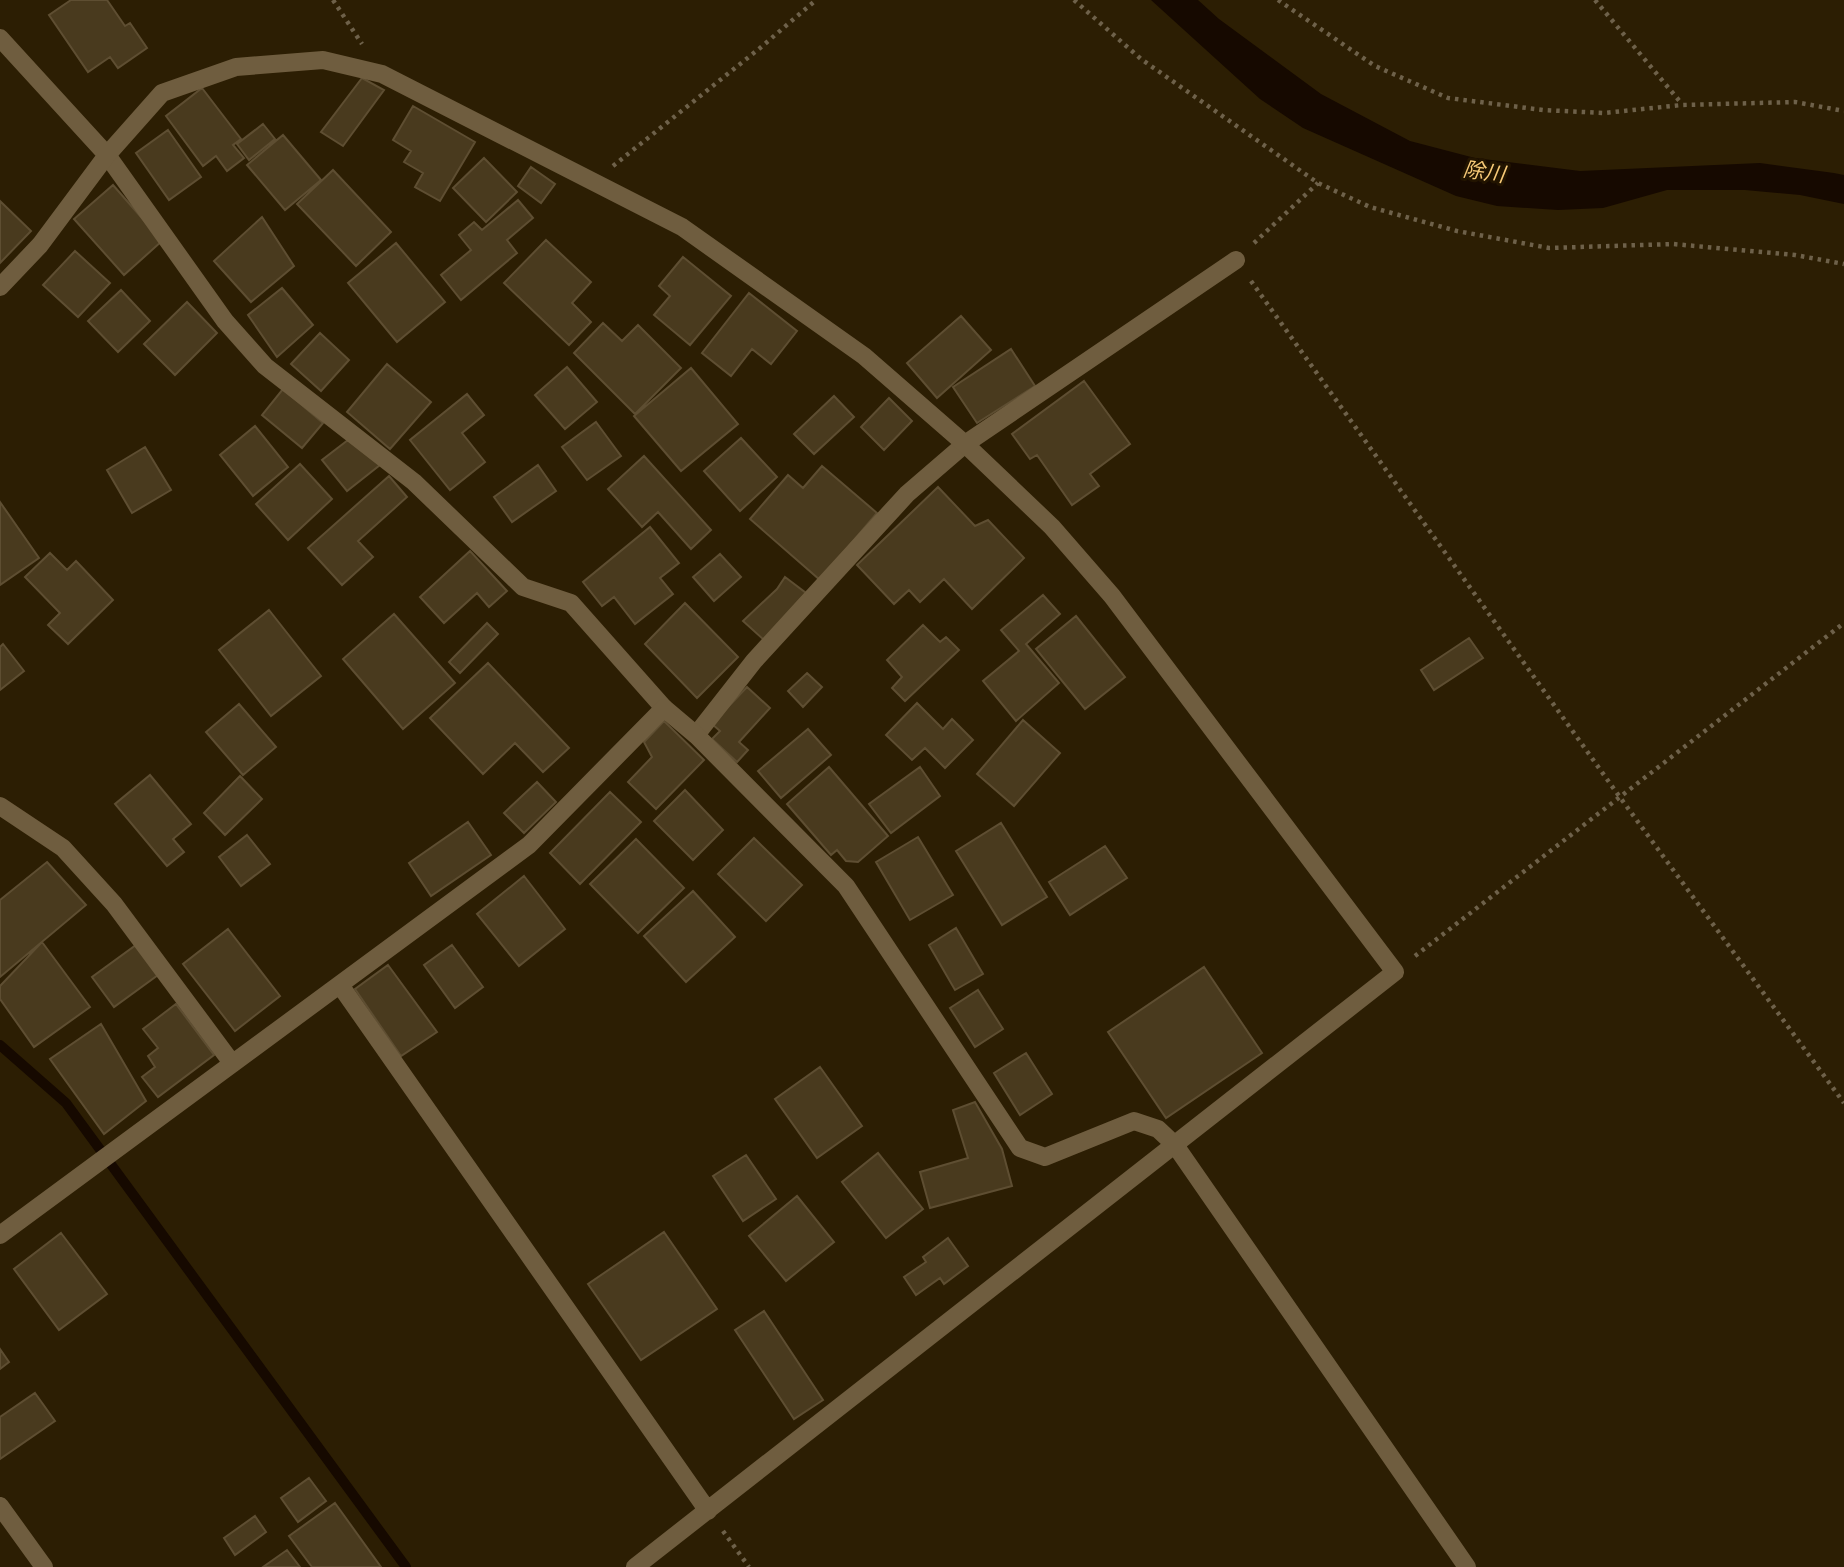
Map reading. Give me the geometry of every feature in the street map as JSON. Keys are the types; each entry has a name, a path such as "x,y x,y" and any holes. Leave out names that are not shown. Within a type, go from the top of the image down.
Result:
{"street":[{"path":"0,38 107,155 225,321 265,366 414,482 523,587 571,603 664,708 696,735 846,886 1020,1148 1045,1157 1134,1121 1158,1129 1175,1145 1467,1567"},
{"path":"0,287 40,244 107,155 162,93 236,67 323,60 382,74 681,227 864,356 965,444 1052,527 1112,596 1395,972 635,1567"},
{"path":"696,735 754,661 907,494 965,444 1236,260"},
{"path":"0,1235 528,845 664,708"},
{"path":"0,806 64,848 114,904 232,1063"},
{"path":"340,985 708,1511"},
{"path":"0,1506 44,1567"}],"path":[{"path":"332,0 382,74"},
{"path":"595,181 816,0"},
{"path":"1074,0 1141,59 1318,183 1370,207 1457,231 1549,248 1673,244 1795,255 1844,264"},
{"path":"1278,0 1376,66 1448,98 1543,110 1604,113 1682,105 1796,102 1844,111"},
{"path":"1595,0 1682,105"},
{"path":"1318,183 1236,260 1619,796 1844,1103"},
{"path":"1395,972 1844,623"},
{"path":"708,1511 749,1567"}],"water":[{"name":"除川","path":"1151,0 1198,0 1219,19 1321,94 1410,141 1475,158 1580,171 1760,163 1834,173 1844,175 1844,204 1800,195 1745,190 1667,190 1603,208 1558,210 1497,206 1456,196 1303,128 1260,99"}],"building":[{"path":"71,0 107,0 125,26 130,23 147,48 118,68 110,57 88,72 49,15"},
{"path":"362,78 384,90 343,146 321,132"},
{"path":"202,88 241,139 233,145 244,158 227,171 216,156 203,166 166,116"},
{"path":"413,106 475,142 440,201 415,187 423,173 404,162 411,151 393,140"},
{"path":"263,124 275,139 249,160 237,144"},
{"path":"168,130 201,177 169,200 136,153"},
{"path":"283,135 321,180 285,210 247,165"},
{"path":"484,158 517,192 486,222 453,188"},
{"path":"531,167 555,184 541,203 518,186"},
{"path":"333,170 391,232 356,266 297,204"},
{"path":"113,185 162,241 124,275 74,219"},
{"path":"518,200 533,218 507,240 517,253 461,300 441,275 471,250 459,235 474,222 482,230"},
{"path":"0,201 31,231 0,263"},
{"path":"262,217 294,266 251,302 214,261"},
{"path":"546,240 591,282 572,303 591,322 569,345 504,283"},
{"path":"396,243 445,302 397,342 348,283"},
{"path":"75,251 110,283 78,317 43,285"},
{"path":"683,257 731,296 690,345 654,315 670,296 659,286"},
{"path":"282,288 313,325 277,357 248,315"},
{"path":"121,290 150,321 118,352 88,321"},
{"path":"749,293 797,331 771,364 752,349 731,376 702,353"},
{"path":"187,302 217,333 175,375 144,344"},
{"path":"961,316 991,350 937,398 907,363"},
{"path":"603,323 622,341 638,325 681,368 635,414 574,353"},
{"path":"320,333 349,360 321,391 291,364"},
{"path":"1011,349 1035,386 977,423 953,387"},
{"path":"387,364 431,402 390,449 347,412"},
{"path":"567,367 597,402 565,429 535,395"},
{"path":"691,368 738,424 681,471 634,416"},
{"path":"1084,381 1130,444 1090,474 1099,486 1072,505 1037,455 1030,459 1012,434"},
{"path":"283,389 323,423 302,448 262,415"},
{"path":"467,394 484,415 462,433 485,462 450,490 410,440"},
{"path":"834,396 854,417 814,454 794,434"},
{"path":"889,398 912,421 884,450 861,427"},
{"path":"596,422 621,456 587,480 562,447"},
{"path":"255,426 288,467 253,496 220,455"},
{"path":"741,438 777,477 740,511 704,471"},
{"path":"348,440 380,465 347,491 322,460"},
{"path":"145,447 171,490 132,513 107,470"},
{"path":"644,456 711,530 691,549 658,512 642,527 608,489"},
{"path":"300,464 332,499 288,540 256,504"},
{"path":"538,465 556,491 512,522 494,497"},
{"path":"822,466 877,513 820,580 750,519 788,475 803,488"},
{"path":"389,476 407,497 358,541 373,557 342,585 308,548"},
{"path":"938,487 975,526 988,520 1024,558 972,609 944,579 920,602 909,590 894,604 857,565"},
{"path":"0,502 39,558 0,585"},
{"path":"650,527 679,563 660,578 673,594 635,624 614,597 602,606 583,582"},
{"path":"470,551 507,591 489,607 477,593 444,623 420,597"},
{"path":"50,553 67,570 76,561 113,600 68,644 48,625 60,613 25,577"},
{"path":"720,554 741,577 714,601 693,577"},
{"path":"785,577 806,593 764,640 743,621 777,589"},
{"path":"1043,595 1060,614 1026,644 1059,683 1016,721 983,681 1019,651 1001,630"},
{"path":"685,603 738,657 697,698 645,644"},
{"path":"269,610 321,676 271,716 219,650"},
{"path":"394,614 455,683 403,729 343,659"},
{"path":"1076,616 1125,677 1085,709 1036,649"},
{"path":"487,623 498,634 460,673 449,662"},
{"path":"923,625 940,642 946,637 959,650 905,701 892,688 902,677 887,660"},
{"path":"1469,638 1483,658 1434,690 1421,670"},
{"path":"3,644 24,671 0,690 0,647"},
{"path":"488,663 569,748 543,772 515,743 483,774 430,718"},
{"path":"807,673 822,687 803,707 788,691"},
{"path":"747,687 770,708 739,742 748,750 737,762 712,739 720,731 712,724"},
{"path":"917,703 943,729 952,719 973,740 945,768 925,748 912,760 886,735"},
{"path":"239,704 276,747 243,775 206,732"},
{"path":"1023,720 1060,753 1014,806 977,774"},
{"path":"664,721 704,760 656,809 628,782 652,757 644,742"},
{"path":"808,729 831,755 781,798 758,771"},
{"path":"829,767 888,836 858,862 846,861 837,850 831,855 787,804"},
{"path":"920,767 940,796 891,833 869,804"},
{"path":"150,775 191,824 173,839 184,852 167,866 115,804"},
{"path":"240,776 262,799 225,835 204,813"},
{"path":"537,782 556,802 524,833 504,813"},
{"path":"685,790 723,830 693,860 654,821"},
{"path":"610,792 641,822 580,884 550,853"},
{"path":"468,822 491,855 431,896 409,863"},
{"path":"1001,823 1047,897 1002,925 956,851"},
{"path":"247,835 270,864 241,886 219,857"},
{"path":"918,837 953,895 910,920 876,862"},
{"path":"754,838 802,885 766,921 718,874"},
{"path":"636,839 684,888 638,933 590,884"},
{"path":"1105,846 1127,878 1070,915 1049,882"},
{"path":"47,862 86,905 0,977 0,900"},
{"path":"524,876 565,929 519,966 477,914"},
{"path":"693,891 735,937 686,982 644,936"},
{"path":"956,928 983,974 955,990 929,945"},
{"path":"228,929 280,996 235,1031 183,964"},
{"path":"42,942 90,1007 34,1047 0,999 0,986"},
{"path":"136,945 158,975 114,1007 92,977"},
{"path":"452,945 483,987 455,1008 424,965"},
{"path":"388,965 437,1032 401,1056 355,989"},
{"path":"1204,967 1262,1053 1166,1118 1108,1032"},
{"path":"978,990 1003,1029 975,1047 950,1008"},
{"path":"176,1004 214,1055 158,1097 142,1077 155,1067 148,1056 158,1048 143,1029"},
{"path":"101,1024 146,1101 104,1134 50,1059"},
{"path":"1026,1053 1052,1094 1020,1115 994,1073"},
{"path":"820,1067 862,1126 817,1158 775,1099"},
{"path":"975,1102 1002,1149 1012,1186 930,1208 920,1172 968,1158 953,1110"},
{"path":"878,1153 923,1209 886,1238 842,1182"},
{"path":"746,1155 776,1199 743,1221 713,1176"},
{"path":"797,1196 834,1242 786,1281 749,1236"},
{"path":"664,1232 717,1309 641,1360 588,1284"},
{"path":"61,1233 107,1294 59,1330 14,1269"},
{"path":"948,1238 968,1266 944,1284 940,1278 916,1295 904,1277 926,1262 923,1257"},
{"path":"764,1311 823,1400 794,1419 735,1330"},
{"path":"0,1349 9,1362 0,1369"},
{"path":"35,1393 55,1421 0,1459 0,1417"},
{"path":"309,1478 326,1501 298,1522 281,1498"},
{"path":"335,1503 381,1567 312,1567 289,1536"},
{"path":"255,1516 266,1532 235,1555 224,1538"},
{"path":"287,1550 300,1567 263,1567"}],"waterway":[{"path":"0,1045 66,1103 406,1567"}]}
